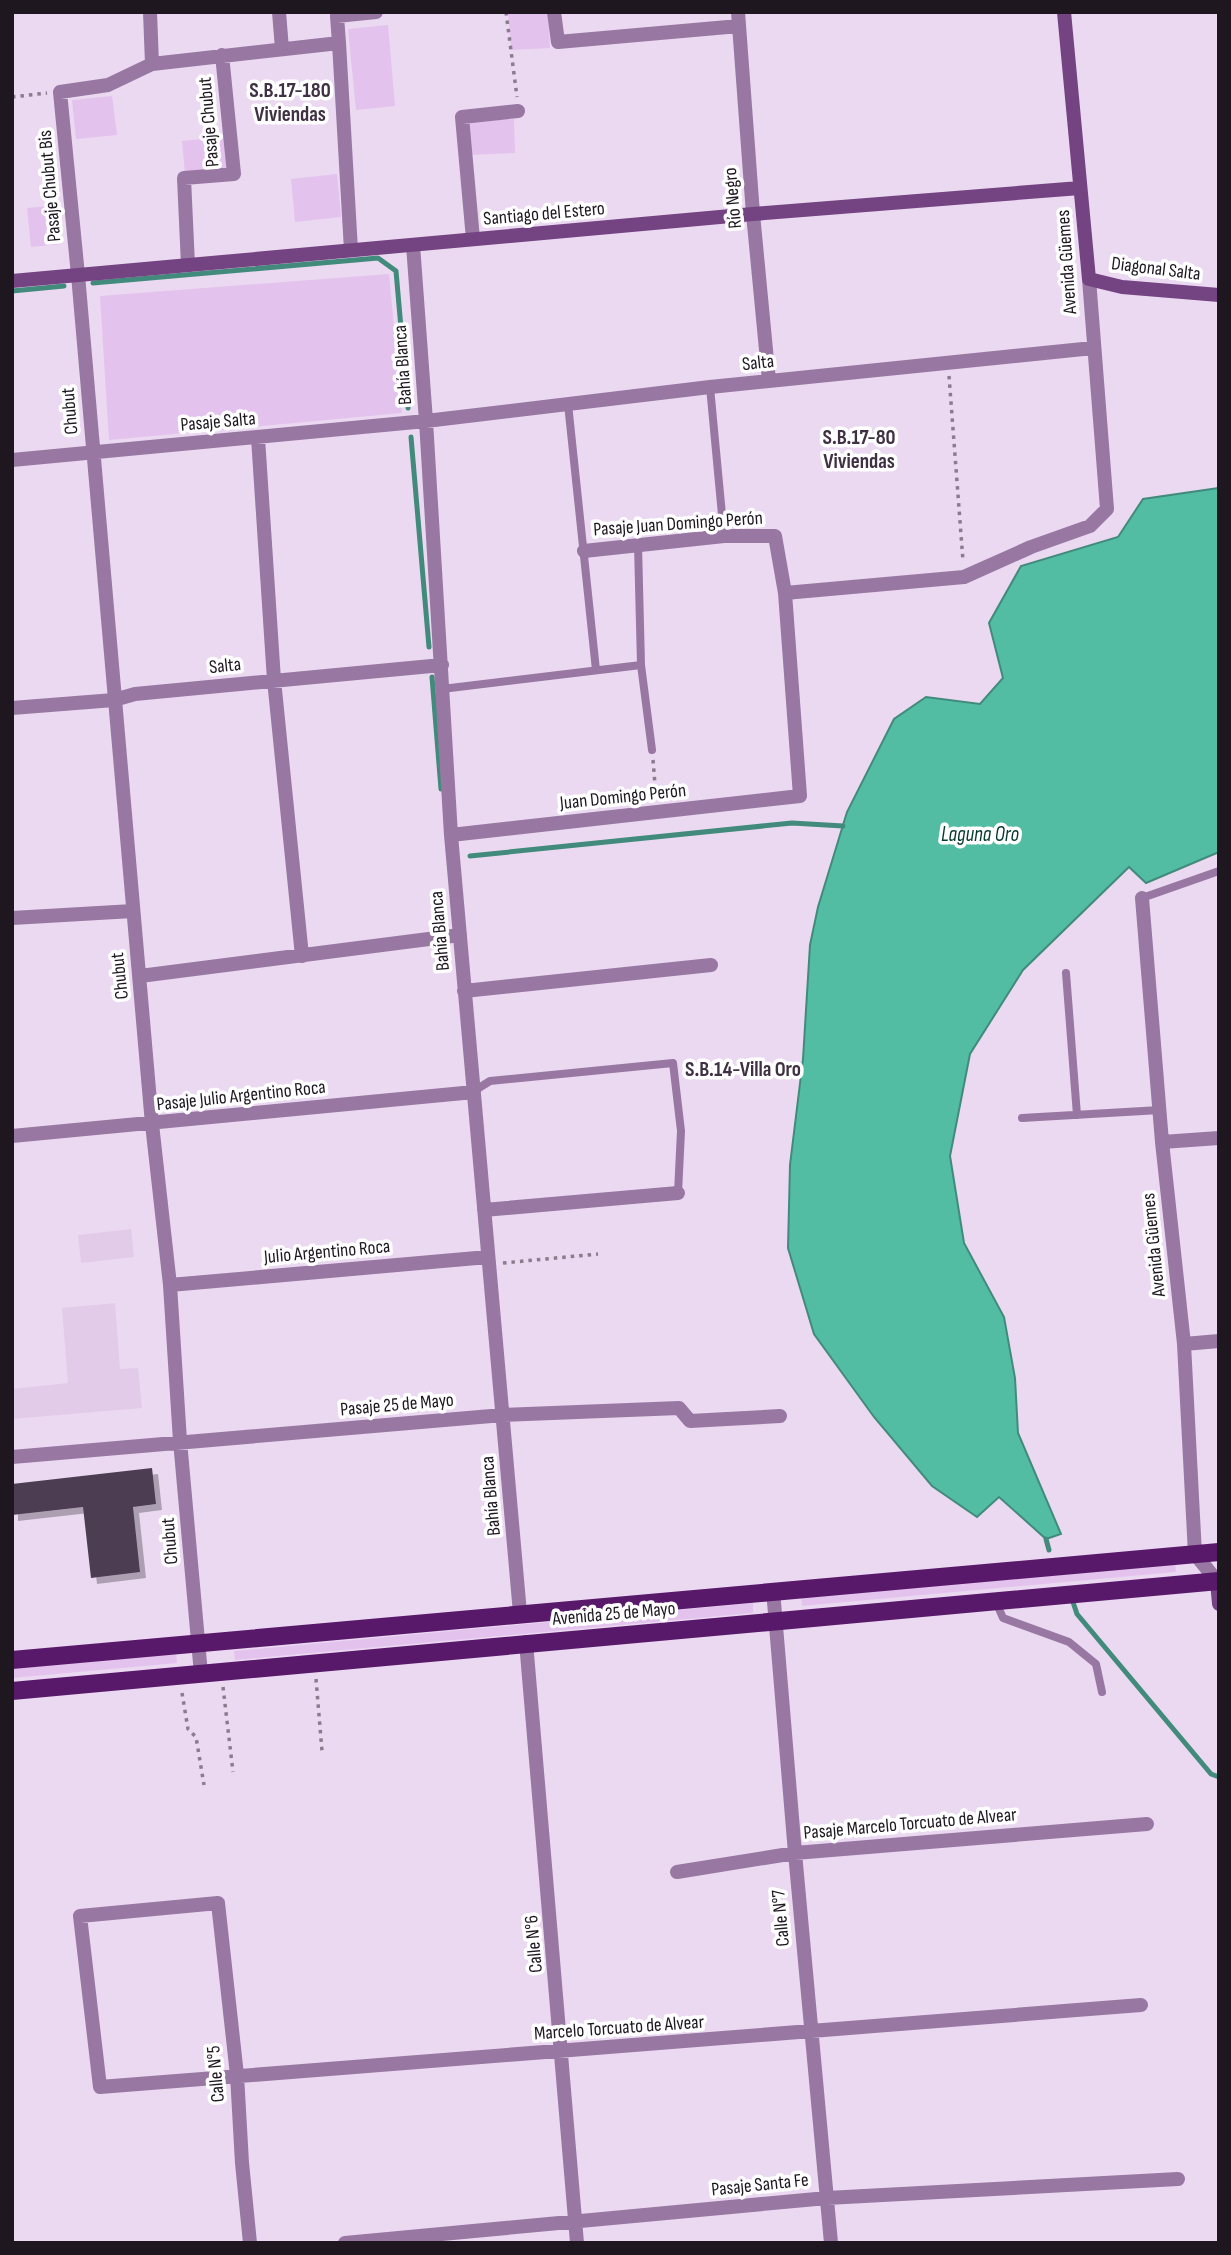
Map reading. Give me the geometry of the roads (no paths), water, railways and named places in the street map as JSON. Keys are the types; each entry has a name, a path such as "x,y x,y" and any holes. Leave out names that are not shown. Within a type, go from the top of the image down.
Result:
{"main road":[{"name":"Avenida 25 de Mayo","path":"12,1660 1219,1552"},
{"name":"Avenida 25 de Mayo","path":"12,1691 315,1665 526,1642 1218,1581"}],"street":[{"path":"150,12 152,64 339,43"},
{"path":"279,12 282,49"},
{"path":"351,250 337,16 376,12"},
{"path":"554,12 558,42 739,19"},
{"name":"Avenida Güemes","path":"785,593 964,577 1031,547 1090,526 1107,509 1064,12"},
{"name":"Río Negro","path":"739,19 753,214 769,382"},
{"name":"Pasaje Chubut","path":"188,265 184,178 234,174 222,55"},
{"name":"Pasaje Chubut Bis","path":"78,275 60,92 108,85 152,64"},
{"path":"473,239 462,117 519,111"},
{"name":"Santiago del Estero","path":"12,281 753,214 1080,188"},
{"name":"Bahía Blanca","path":"413,245 451,835 520,1613"},
{"name":"Chubut","path":"78,275 152,1124 170,1285 180,1441 201,1674"},
{"name":"Diagonal Salta","path":"1089,279 1122,287 1219,295"},
{"name":"Salta","path":"426,421 709,387 1093,348"},
{"name":"Pasaje Salta","path":"12,460 426,421"},
{"path":"258,438 274,680 302,956"},
{"name":"Pasaje Juan Domingo Perón","path":"584,551 724,536 775,536 785,593"},
{"name":"Juan Domingo Perón","path":"451,835 800,796 785,593"},
{"name":"Salta","path":"12,709 114,700 135,694 442,665"},
{"name":"Avenida Güemes","path":"1142,898 1162,1142 1184,1344 1195,1554"},
{"path":"12,918 133,911"},
{"path":"140,976 460,934"},
{"path":"464,990 711,965"},
{"name":"Pasaje Julio Argentino Roca","path":"12,1136 474,1092"},
{"path":"1162,1142 1219,1139"},
{"path":"484,1210 678,1193"},
{"name":"Julio Argentino Roca","path":"170,1285 488,1257"},
{"path":"1184,1344 1219,1341"},
{"name":"Pasaje 25 de Mayo","path":"12,1457 503,1415 679,1408 690,1421 780,1416"},
{"path":"1195,1554 1218,1581 1219,1604"},
{"name":"Calle N°7","path":"773,1590 831,2243"},
{"name":"Calle N°6","path":"526,1642 577,2243"},
{"name":"Pasaje Marcelo Torcuato de Alvear","path":"677,1872 795,1853 1147,1824"},
{"name":"Calle N°5","path":"100,2087 80,1916 218,1903 237,2075 250,2243"},
{"name":"Marcelo Torcuato de Alvear","path":"100,2087 1141,2005"},
{"name":"Pasaje Santa Fe","path":"345,2243 827,2198 1178,2179"}],"lane":[{"path":"709,387 724,536"},
{"path":"568,404 596,670"},
{"path":"638,545 641,665 652,750"},
{"path":"442,688 641,665"},
{"path":"1142,898 1219,872"},
{"path":"1066,973 1077,1115"},
{"path":"474,1092 489,1081 673,1063 681,1131 678,1193"},
{"path":"1022,1118 1160,1110"},
{"path":"996,1602 1003,1618 1069,1642 1096,1664 1102,1692"}],"water":[{"name":"Laguna Oro","path":"1219,488 1219,852 1146,883 1129,867 1023,970 970,1054 950,1156 964,1243 1004,1317 1015,1378 1018,1433 1061,1534 1046,1539 999,1497 977,1517 932,1486 874,1417 814,1334 788,1248 790,1165 803,1059 810,945 818,907 847,812 894,719 926,697 980,704 1003,678 989,623 1021,566 1118,537 1143,499"}],"waterway":[{"path":"93,283 378,258 396,271 408,408"},
{"path":"12,291 64,286"},
{"path":"411,437 429,647"},
{"path":"432,677 441,789"},
{"path":"470,856 792,823 843,826"},
{"path":"1046,1539 1049,1550"},
{"path":"1073,1602 1077,1614 1211,1774 1219,1777"}],"district":[{"name":"S.B.17-180 Viviendas","path":"290,102"},
{"name":"S.B.17-80 Viviendas","path":"859,449"},
{"name":"S.B.14-Villa Oro","path":"743,1069"}]}
